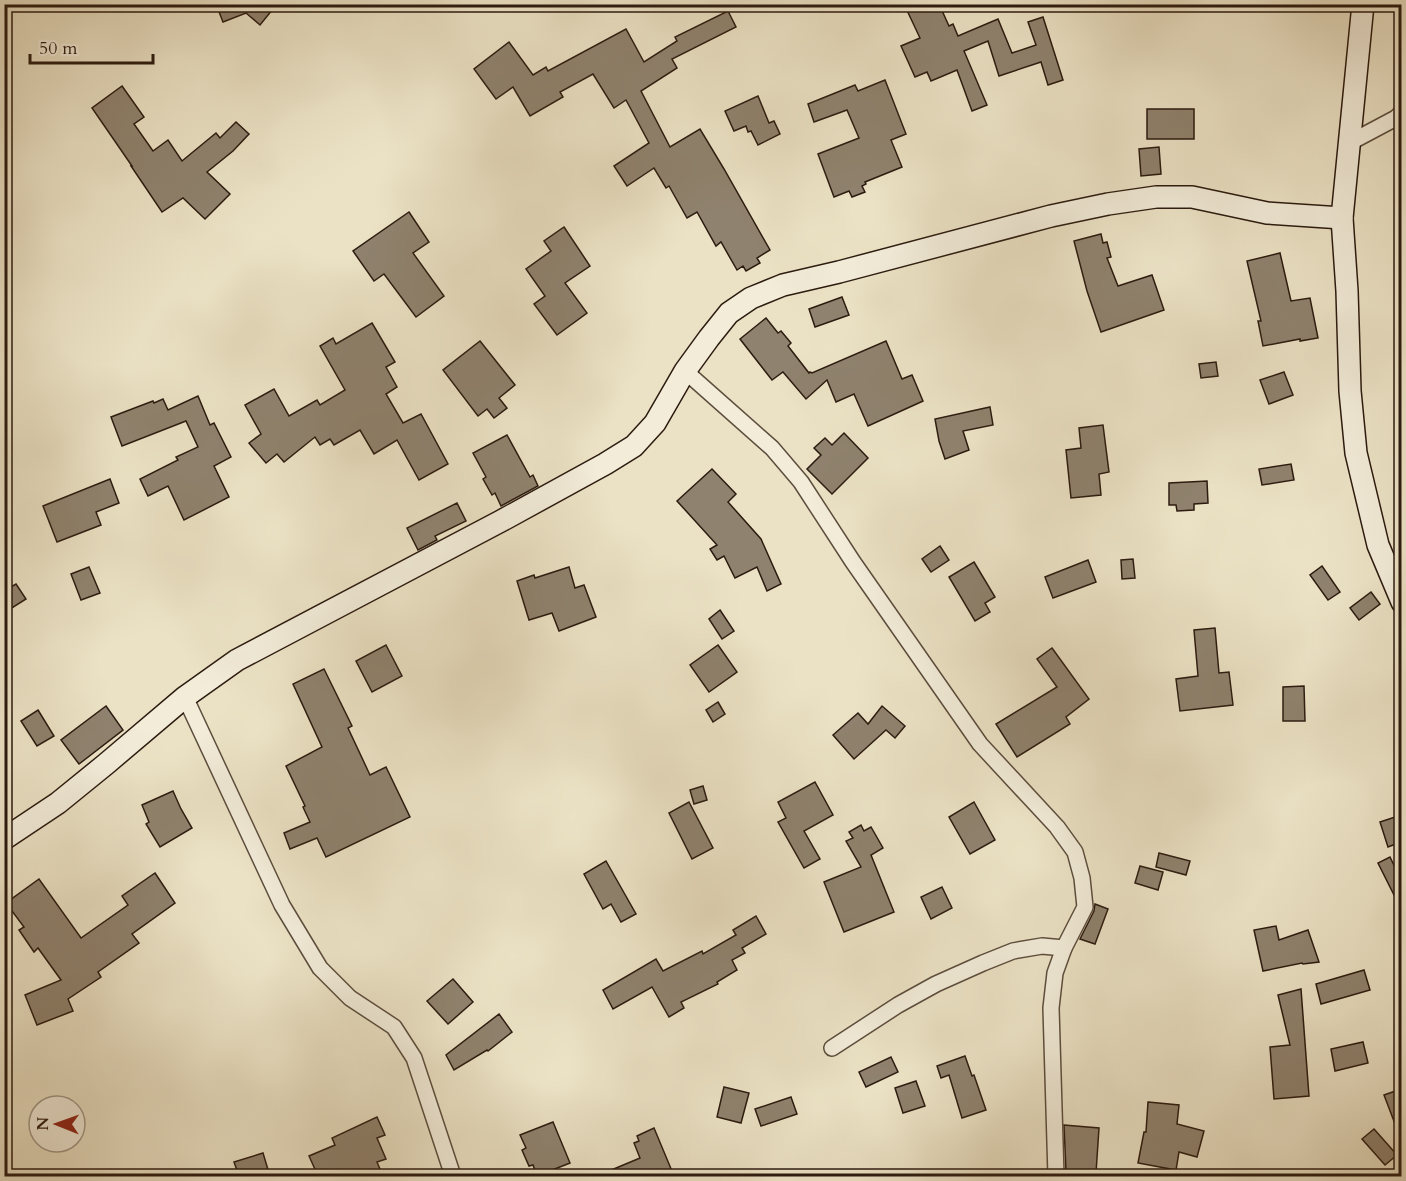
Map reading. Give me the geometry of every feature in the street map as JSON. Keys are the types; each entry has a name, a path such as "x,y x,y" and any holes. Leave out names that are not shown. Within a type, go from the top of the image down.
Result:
{"street":[{"path":"1363,4 1342,218 1350,391 1356,453 1378,545 1401,602"},
{"path":"1349,143 1396,118 1401,112"},
{"path":"4,839 58,803 185,697 237,660 501,522 605,465 634,446 655,423 685,371 709,338 729,314 751,298 783,285 1051,216 1156,197 1192,197 1267,213 1342,218"},
{"path":"685,371 772,448 801,482 853,562 980,744 1057,827 1075,852 1082,878 1085,907 1054,973 1051,1008 1056,1176"},
{"path":"185,697 282,905 320,968 351,998 394,1027 414,1058 453,1176"},
{"path":"832,1048 898,1005 936,984 983,963 1013,951 1042,946 1064,948"}],"building":[{"path":"216,4 277,4 260,25 246,13 223,22"},
{"path":"904,4 939,4 949,26 953,24 958,36 998,19 1012,53 1036,45 1028,22 1043,17 1063,80 1048,85 1041,62 999,76 988,41 964,51 987,105 972,111 957,70 931,81 927,72 915,77 901,46 920,38"},
{"path":"728,11 736,27 672,59 677,68 641,91 670,147 700,129 724,169 770,250 757,258 760,263 746,271 743,266 737,270 721,242 716,246 697,212 687,218 669,186 666,188 654,168 627,186 614,166 649,143 626,100 614,108 593,74 560,92 563,97 530,116 513,87 496,99 474,69 509,42 533,75 546,67 548,71 626,29 644,62 677,41 675,37"},
{"path":"885,80 906,134 891,140 902,167 865,182 866,184 862,186 865,192 852,197 849,191 834,197 818,154 859,138 847,110 814,122 808,104 855,85 858,91"},
{"path":"122,86 144,117 134,124 153,151 168,140 182,161 216,133 220,138 236,122 249,134 233,151 207,172 230,194 205,219 183,198 162,212 92,108"},
{"path":"758,96 769,123 774,121 780,134 758,145 746,126 734,131 725,111"},
{"path":"1147,109 1194,109 1194,139 1147,139"},
{"path":"1159,147 1161,174 1141,176 1139,149"},
{"path":"409,212 429,242 413,253 444,296 416,317 384,274 374,281 353,251"},
{"path":"564,227 590,266 565,283 587,313 557,335 534,304 545,296 526,269 551,251 544,241"},
{"path":"1101,234 1103,243 1107,242 1111,257 1107,258 1118,286 1152,275 1164,310 1101,332 1074,241"},
{"path":"1280,253 1291,301 1310,298 1318,338 1263,346 1258,321 1261,321 1247,261"},
{"path":"842,297 849,315 815,327 809,309"},
{"path":"766,318 778,333 781,331 791,343 788,346 809,373 886,341 902,379 912,375 923,401 868,426 854,394 836,402 827,380 806,399 783,372 772,380 740,339"},
{"path":"372,323 395,362 386,367 397,387 386,394 403,423 421,414 448,464 419,480 397,440 374,454 360,430 334,445 330,439 320,445 315,437 284,462 277,454 266,463 249,443 261,434 245,405 274,389 289,416 317,400 320,405 345,390 320,346 333,338 336,344"},
{"path":"480,341 515,385 499,398 507,408 494,418 487,409 478,416 443,370"},
{"path":"1216,362 1218,376 1201,378 1199,364"},
{"path":"1284,372 1293,395 1269,404 1260,380"},
{"path":"198,396 210,425 214,423 231,457 214,466 229,497 184,520 168,486 148,496 140,479 178,460 176,457 198,447 186,421 122,446 111,417 163,399 168,410"},
{"path":"990,407 993,425 963,431 969,450 945,459 935,419"},
{"path":"1103,425 1109,472 1099,474 1101,495 1071,498 1066,450 1081,448 1079,428"},
{"path":"844,433 868,458 832,494 807,469 821,455 814,448 825,438 832,445"},
{"path":"507,435 530,477 533,475 538,486 501,506 495,493 492,495 483,479 486,477 473,453"},
{"path":"1291,464 1294,480 1262,485 1259,469"},
{"path":"712,469 736,494 728,502 761,539 781,584 767,591 757,567 735,578 724,556 717,560 710,549 717,545 677,501"},
{"path":"110,479 119,503 96,512 101,525 57,542 43,506"},
{"path":"1207,481 1208,503 1194,504 1194,510 1177,511 1176,505 1169,505 1169,483"},
{"path":"457,503 466,521 435,536 437,540 418,550 407,528"},
{"path":"940,546 949,560 931,572 922,559"},
{"path":"1133,559 1135,578 1122,579 1121,560"},
{"path":"1088,560 1096,582 1053,598 1045,577"},
{"path":"974,562 995,597 985,603 990,612 975,621 949,577"},
{"path":"1322,566 1340,592 1328,600 1310,575"},
{"path":"89,567 100,593 81,600 71,574"},
{"path":"569,567 575,588 584,585 596,617 559,631 552,613 529,620 517,581"},
{"path":"16,584 26,599 4,613 4,591"},
{"path":"1371,592 1380,604 1359,620 1350,608"},
{"path":"720,610 734,631 722,639 709,619"},
{"path":"1215,628 1219,673 1229,672 1233,705 1180,711 1176,679 1198,676 1194,630"},
{"path":"386,645 402,676 372,692 356,661"},
{"path":"718,645 737,672 709,692 690,665"},
{"path":"1052,648 1089,699 1066,717 1070,724 1017,757 996,724 1057,687 1037,659"},
{"path":"324,669 352,726 348,728 370,775 386,767 410,817 326,857 317,838 290,849 284,833 310,822 286,766 322,747 293,684"},
{"path":"1304,686 1305,721 1283,721 1283,687"},
{"path":"718,702 725,714 713,722 706,710"},
{"path":"106,706 123,730 79,764 61,740"},
{"path":"882,706 905,726 895,738 886,730 854,759 833,735 858,713 868,724"},
{"path":"38,710 54,736 37,746 21,721"},
{"path":"815,782 833,815 804,831 820,859 804,868 778,822 786,818 778,802"},
{"path":"703,786 707,800 694,804 690,790"},
{"path":"173,791 192,828 160,847 146,824 149,822 142,805"},
{"path":"689,802 713,848 692,859 669,813"},
{"path":"974,802 995,840 970,854 949,817"},
{"path":"1401,815 1401,842 1388,847 1380,822"},
{"path":"861,825 864,831 871,827 883,848 871,855 894,912 844,932 824,882 861,867 846,841 853,838 849,832"},
{"path":"1159,853 1190,861 1186,875 1156,867"},
{"path":"1390,857 1401,880 1401,909 1378,863"},
{"path":"606,861 636,914 621,922 611,904 603,909 584,874"},
{"path":"1140,866 1163,872 1158,890 1135,883"},
{"path":"155,873 175,903 132,934 139,943 98,972 101,977 68,999 73,1011 37,1025 25,995 61,980 38,948 34,952 19,930 24,927 6,903 39,879 81,938 128,905 122,896"},
{"path":"942,887 952,908 931,919 921,897"},
{"path":"1095,904 1108,909 1095,944 1080,939 1094,911"},
{"path":"756,916 766,934 742,948 745,953 732,960 737,970 717,982 718,984 681,1002 684,1008 669,1017 652,987 613,1009 603,990 656,959 663,971 702,951 703,954 736,935 733,930"},
{"path":"1276,926 1279,940 1308,930 1319,962 1263,971 1254,930"},
{"path":"1364,970 1370,990 1321,1004 1316,984"},
{"path":"453,979 473,1002 448,1024 427,1001"},
{"path":"1301,989 1309,1096 1274,1099 1270,1047 1290,1045 1278,995"},
{"path":"499,1014 512,1032 488,1051 454,1070 446,1055"},
{"path":"1363,1042 1368,1063 1335,1071 1331,1049"},
{"path":"965,1056 986,1110 962,1118 949,1075 941,1078 937,1066"},
{"path":"891,1057 898,1072 866,1087 859,1072"},
{"path":"916,1081 925,1106 903,1113 895,1088"},
{"path":"724,1087 749,1093 741,1123 717,1117"},
{"path":"1401,1089 1401,1137 1400,1137 1384,1095"},
{"path":"791,1097 797,1114 761,1126 755,1109"},
{"path":"1148,1102 1179,1105 1177,1124 1204,1131 1197,1157 1179,1152 1176,1170 1138,1163 1144,1132 1146,1132"},
{"path":"377,1117 385,1135 377,1138 386,1159 377,1162 383,1176 318,1176 309,1156 335,1145 332,1138"},
{"path":"553,1122 570,1163 537,1176 533,1165 529,1166 522,1150 526,1148 520,1135"},
{"path":"1064,1125 1099,1128 1096,1173 1066,1171"},
{"path":"654,1128 674,1176 597,1176 640,1158 634,1143 639,1141 637,1136"},
{"path":"1374,1129 1397,1155 1385,1165 1362,1139"},
{"path":"263,1153 269,1173 258,1176 239,1176 234,1162"}]}
